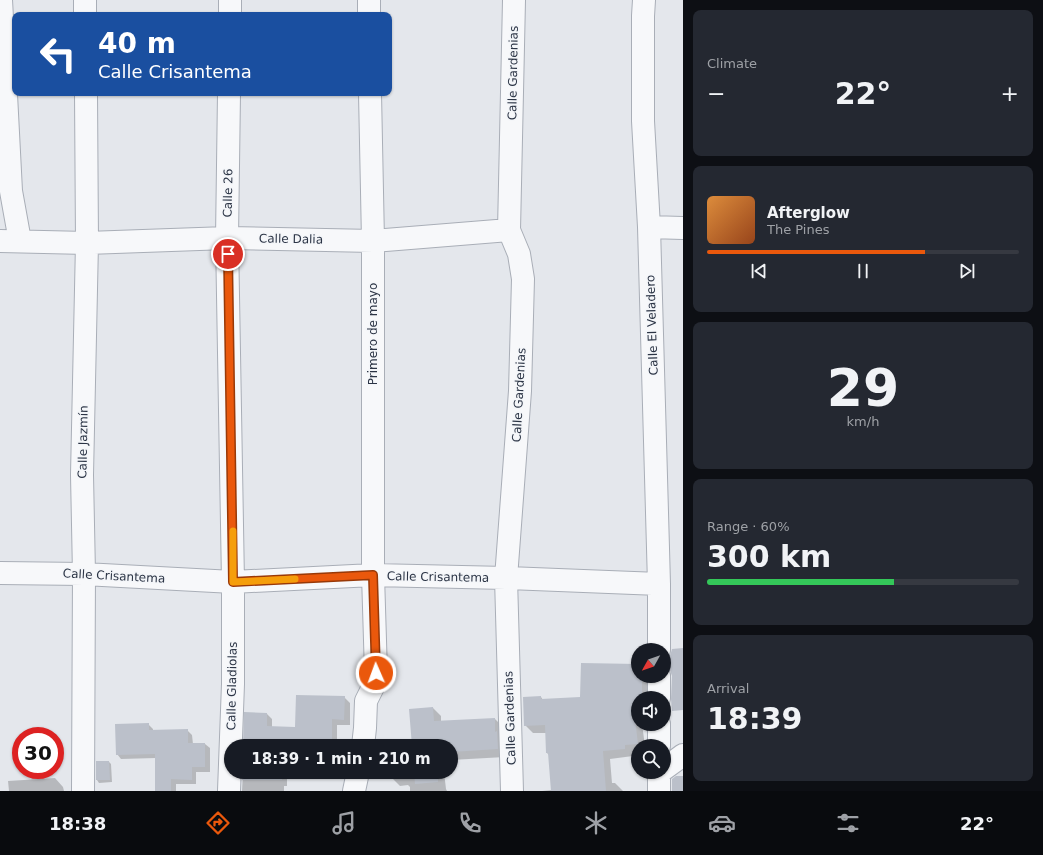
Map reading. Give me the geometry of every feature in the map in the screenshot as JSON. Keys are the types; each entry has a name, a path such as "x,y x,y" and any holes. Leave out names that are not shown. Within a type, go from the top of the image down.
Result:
{"street":[{"path":"1,0 11,191 10,241"},
{"path":"84,0 85,12"},
{"path":"230,0 230,12"},
{"path":"369,0 369,12"},
{"name":"Calle Gardenias","path":"512,791 506,578 520,391 523,279 520,254 509,230 514,0"},
{"name":"Calle El Veladero","path":"644,0 642,16 643,121 649,227 659,584 659,643"},
{"name":"Calle Jazmín","path":"83,791 84,574 82,475 87,243 86,96"},
{"name":"Calle 26","path":"229,96 228,238 233,582"},
{"name":"Primero de mayo","path":"364,739 366,701 376,673 373,575 373,241 370,96"},
{"path":"649,227 683,228"},
{"name":"Calle Dalia","path":"10,241 87,243 228,238 373,241 509,230"},
{"name":"Calle Crisantema","path":"0,573 84,574 233,582 373,575 659,584"},
{"name":"Calle Gladiolas","path":"229,791 233,684 233,582"},
{"path":"671,763 683,755"},
{"path":"354,791 357,779"},
{"path":"659,779 659,791"}],"building":[{"path":"683,648 683,710 672,711 671,652 672,649"},
{"path":"581,663 631,664 631,683 642,683 642,691 631,691 631,731 636,731 637,739 631,739 631,745 625,745 625,749 603,751 606,791 551,791 548,753 546,753 545,725 524,726 523,697 541,696 541,699 580,697"},
{"path":"296,695 345,696 344,720 332,719 332,739 243,739 244,712 267,713 267,726 295,727"},
{"path":"433,707 434,721 495,718 495,732 497,731 498,749 458,752 458,739 411,739 409,709"},
{"path":"149,723 149,730 188,729 188,743 205,743 205,767 192,767 192,780 171,779 171,791 155,791 155,754 116,755 115,724"},
{"path":"96,761 109,761 110,780 96,780"},
{"path":"676,776 683,776 683,791 672,791 672,779"},
{"path":"242,779 282,779 282,780"},
{"path":"415,779 438,779 438,782 415,784"}],"slow traffic":[{"path":"233,531 233,582 295,579"}],"route":[{"path":"228,254 233,582 373,575 376,673"}]}
